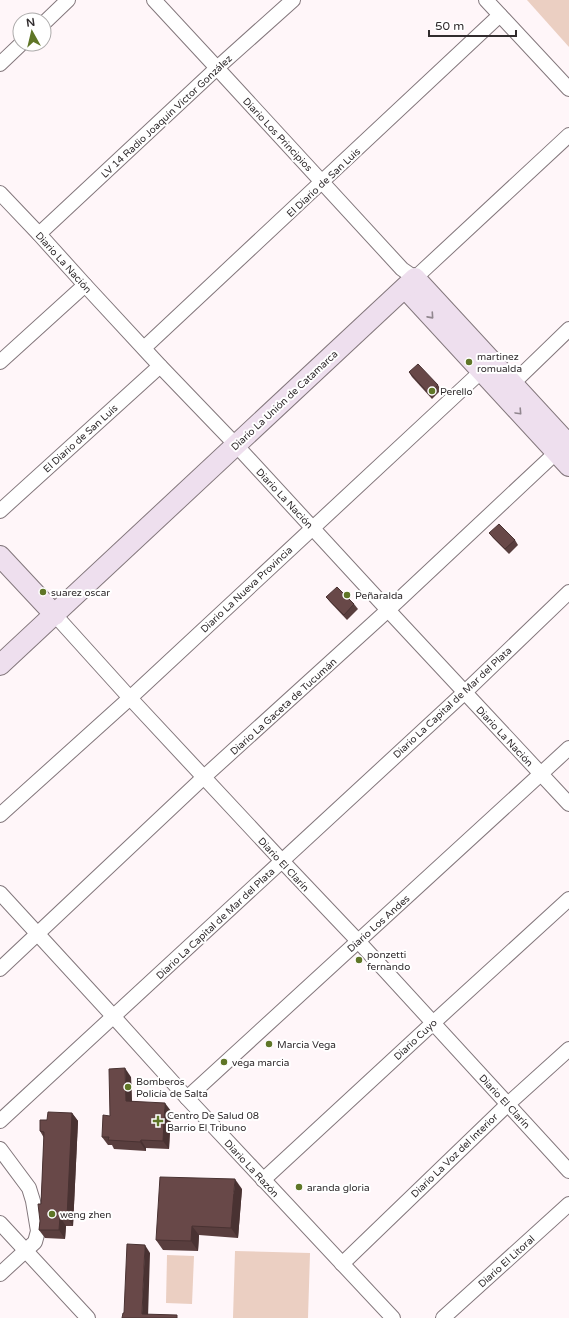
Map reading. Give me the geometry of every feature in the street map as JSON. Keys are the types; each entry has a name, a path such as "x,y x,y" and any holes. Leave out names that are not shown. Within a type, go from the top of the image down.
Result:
{"street":[{"path":"52,15 68,0"},
{"name":"Diario Los Principios","path":"154,0 323,182 486,366 565,451"},
{"name":"LV 14 Radio Joaquín Víctor González","path":"39,234 293,0"},
{"path":"486,0 569,90"},
{"name":"El Diario de San Luis","path":"144,348 500,15"},
{"path":"0,64 13,52"},
{"name":"Diario La Unión de Catamarca","path":"0,665 236,445 407,278 569,135"},
{"name":"Diario La Nación","path":"0,193 569,804"},
{"path":"0,362 85,285"},
{"path":"507,388 569,329"},
{"name":"El Diario de San Luis","path":"0,511 160,366"},
{"name":"Diario La Nueva Provincia","path":"0,815 130,698 486,366"},
{"name":"Diario La Gaceta de Tucumán","path":"0,969 204,777 565,451"},
{"name":"Diario El Clarín","path":"0,556 55,614 130,698 358,941 569,1171"},
{"name":"Diario La Capital de Mar del Plata","path":"0,1121 465,692 569,592"},
{"name":"Diario Los Andes","path":"187,1098 569,748"},
{"name":"Diario La Razón","path":"0,893 187,1098 393,1318"},
{"name":"Diario Cuyo","path":"263,1180 569,899"},
{"name":"Diario La Voz del Interior","path":"342,1264 508,1104 569,1049"},
{"path":"0,1149 29,1188 34,1201 38,1231 35,1242 0,1274"},
{"name":"Diario El Litoral","path":"443,1318 569,1204"},
{"path":"0,1223 88,1318"}],"shaded area":[{"path":"527,0 569,0 569,47"},
{"path":"235,1251 310,1253 308,1318 233,1318"},
{"path":"167,1255 194,1256 192,1304 166,1303"}],"building":[{"path":"418,364 438,385 429,394 409,372"},
{"path":"499,524 515,540 505,549 489,533"},
{"path":"337,587 354,604 344,615 326,597"},
{"path":"125,1068 126,1101 165,1103 163,1141 141,1140 140,1142 108,1140 109,1137 102,1137 103,1115 110,1116 109,1069"},
{"path":"48,1112 72,1113 67,1217 60,1217 59,1230 39,1230 40,1221 38,1204 41,1204 44,1132 40,1131 40,1120 47,1120"},
{"path":"160,1177 235,1179 231,1228 192,1226 191,1241 156,1240"},
{"path":"127,1244 145,1245 142,1314 177,1315 177,1318 122,1318 124,1313"}],"place":[{"name":"martinez romualda","path":"469,362"},
{"name":"Perello","path":"432,391"},
{"name":"suarez oscar","path":"43,592"},
{"name":"Peñaralda","path":"347,595"},
{"name":"ponzetti fernando","path":"359,960"},
{"name":"Marcia Vega","path":"269,1044"},
{"name":"vega marcia","path":"224,1062"},
{"name":"Bomberos Policía de Salta","path":"128,1087"},
{"name":"Centro De Salud 08 Barrio El Tribuno","path":"158,1121"},
{"name":"aranda gloria","path":"299,1187"},
{"name":"weng zhen","path":"52,1214"}]}
